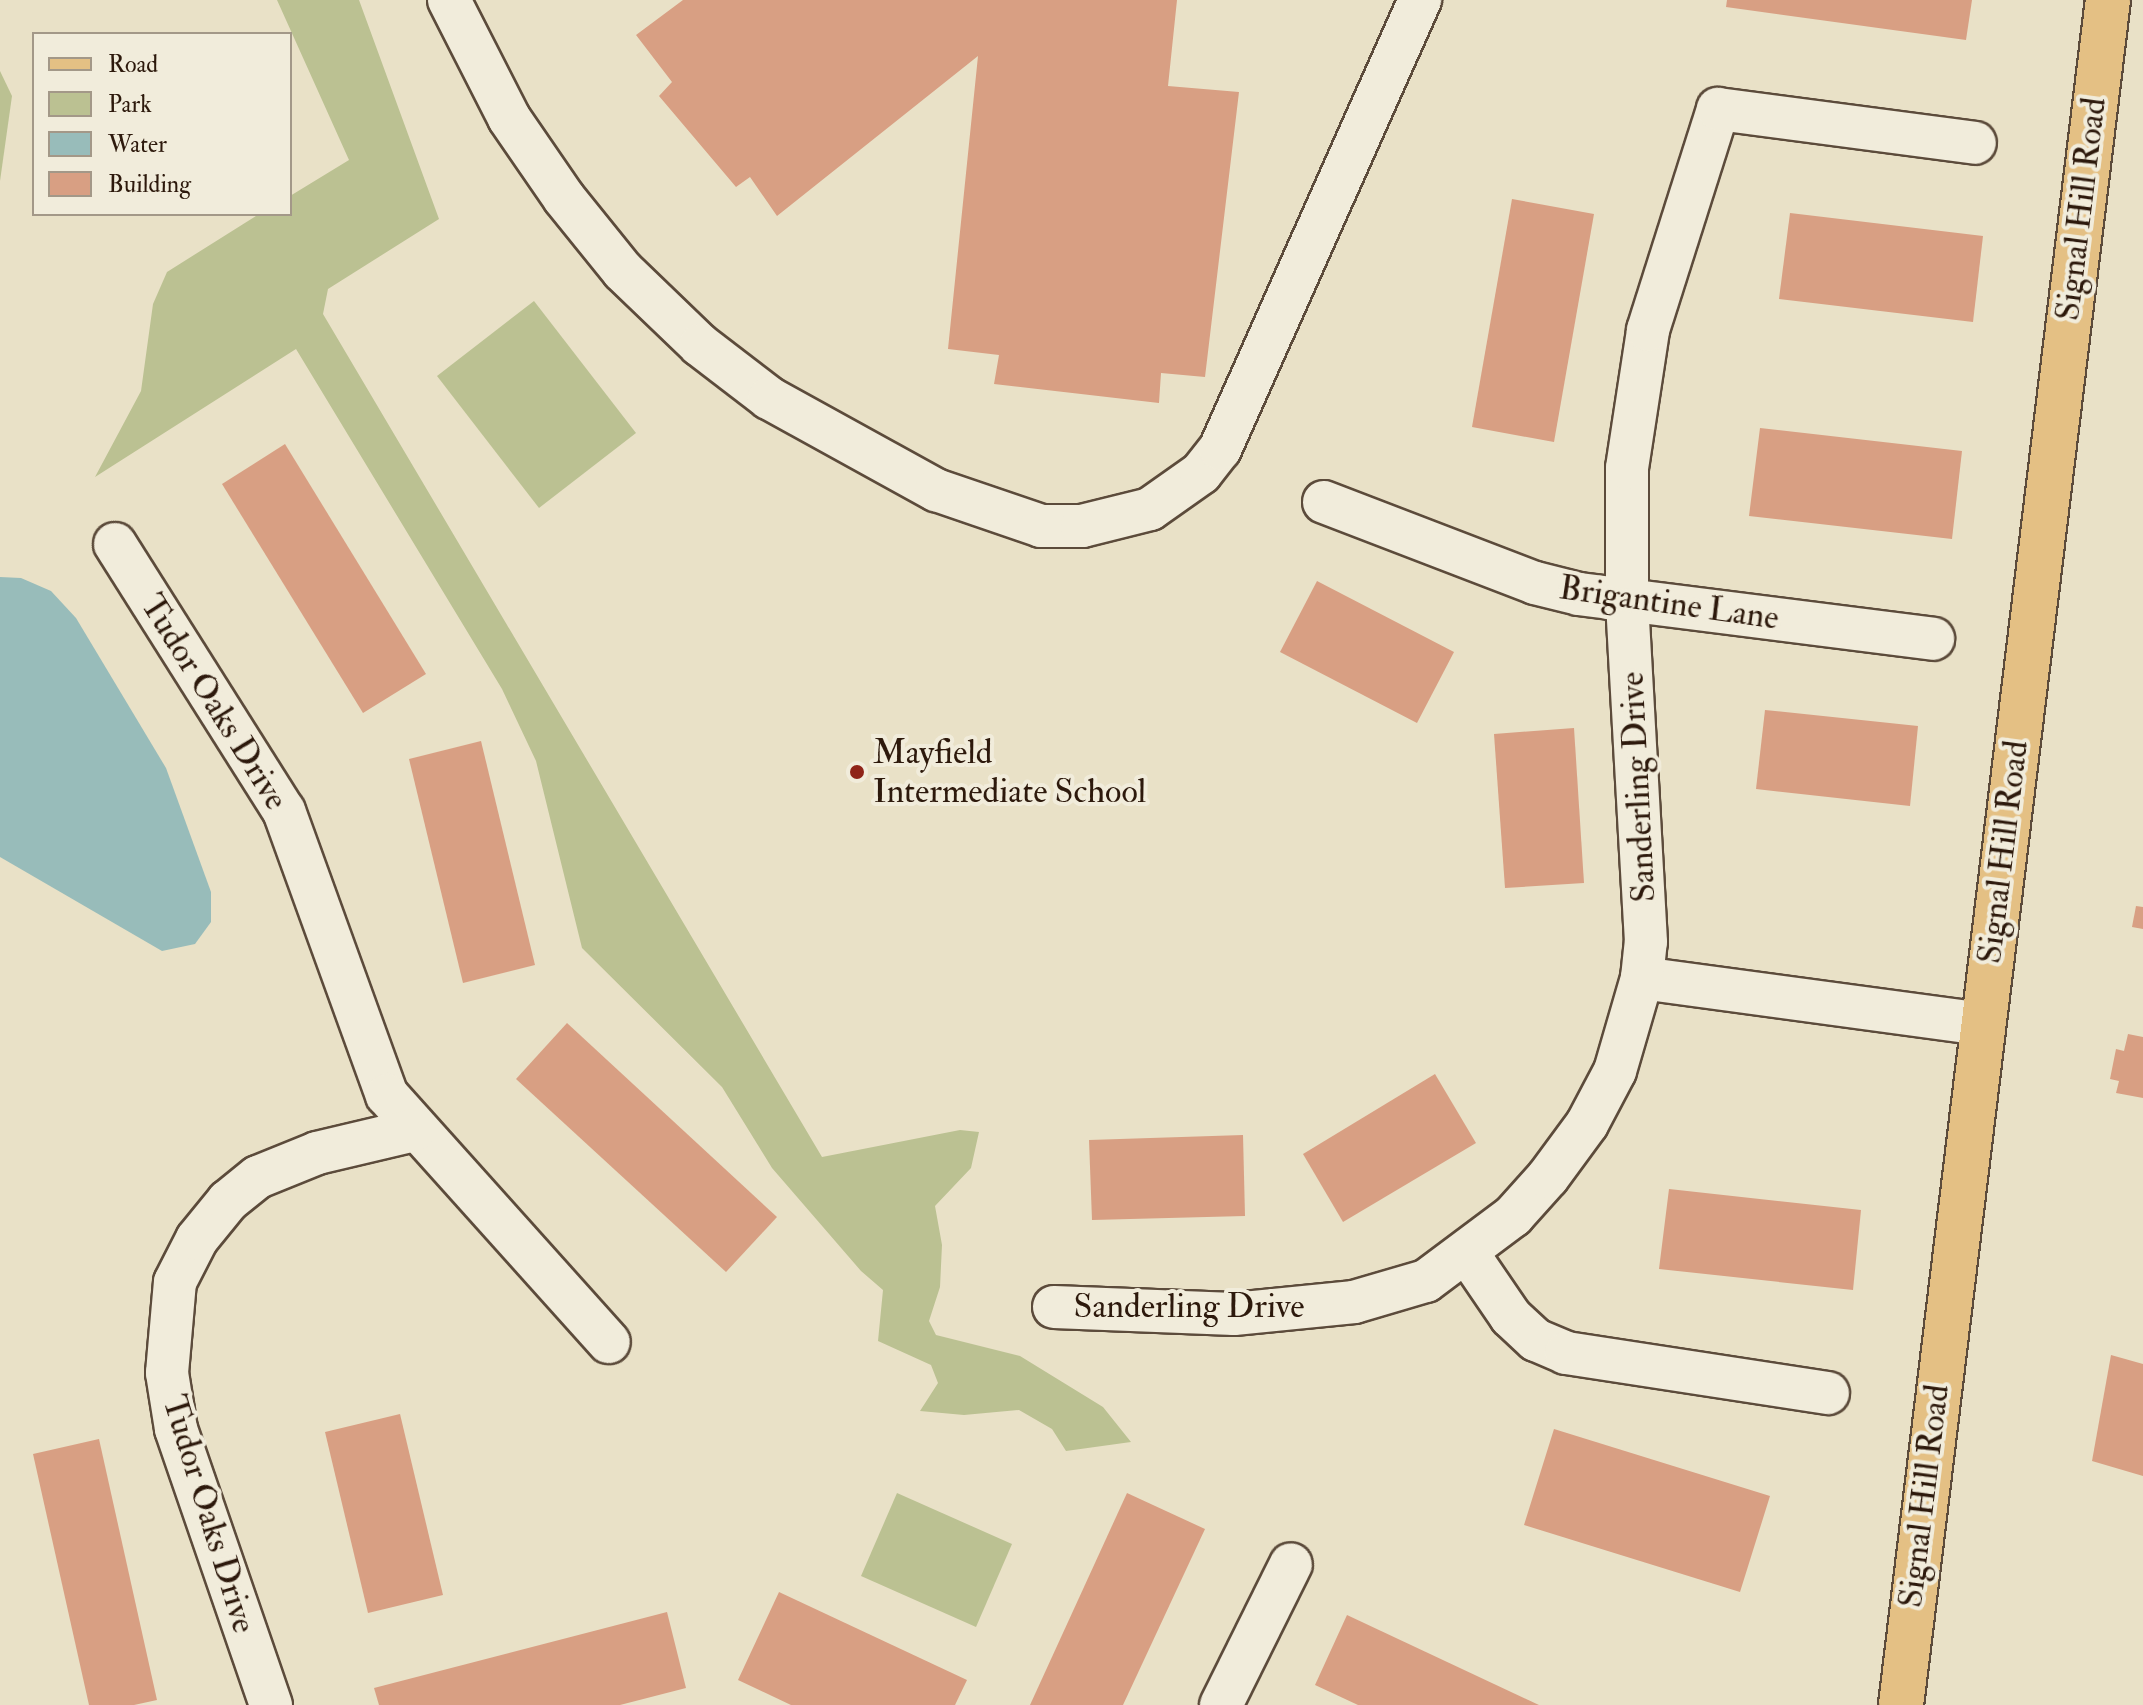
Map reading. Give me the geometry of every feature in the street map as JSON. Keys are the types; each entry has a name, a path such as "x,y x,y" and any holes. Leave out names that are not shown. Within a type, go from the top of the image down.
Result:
{"main road":[{"name":"Signal Hill Road","path":"1901,1705 1981,1024 2108,0"}],"street":[{"path":"449,0 509,118 564,198 623,271 700,345 769,398 936,490 1041,526 1082,526 1150,509 1201,473 1220,449 1420,0"},
{"name":"Sanderling Drive","path":"1054,1307 1294,1311 1354,1302 1426,1281 1468,1254 1513,1216 1587,1124 1620,1060 1642,978 1646,942 1627,597 1627,468 1648,330 1718,109 1975,143"},
{"name":"Brigantine Lane","path":"1324,502 1535,583 1579,594 1627,597 1933,639"},
{"name":"Tudor Oaks Drive","path":"115,544 284,811 387,1095 414,1130 609,1342"},
{"path":"1642,978 1981,1024"},
{"name":"Tudor Oaks Drive","path":"271,1705 176,1429 167,1373 175,1282 197,1239 228,1201 258,1177 317,1153 414,1130"},
{"path":"1468,1254 1511,1317 1536,1340 1566,1353 1828,1393"},
{"path":"1221,1705 1291,1564"}],"green space":[{"path":"277,0 359,0 439,219 328,289 323,314 822,1157 960,1130 979,1132 971,1168 935,1206 942,1245 940,1287 929,1321 936,1335 1020,1356 1103,1407 1131,1442 1066,1451 1052,1429 1019,1410 964,1415 920,1411 938,1383 931,1365 878,1341 883,1290 861,1271 772,1168 722,1087 582,948 536,761 502,689 296,349 95,477 141,391 153,304 167,272 256,216 292,216 292,195 349,160"},
{"path":"0,71 12,96 0,181"},
{"path":"534,301 636,433 539,508 437,376"},
{"path":"897,1493 1012,1544 976,1627 861,1576"}],"water":[{"path":"0,577 21,578 51,591 76,618 166,768 211,892 211,922 195,944 162,951 0,857"}],"building":[{"path":"683,0 1177,0 1168,86 1239,92 1205,377 1161,373 1159,403 994,384 999,355 948,349 978,56 777,216 750,177 736,187 659,96 672,82 636,35"},
{"path":"1727,0 1972,0 1966,40 1726,7"},
{"path":"1512,199 1594,214 1554,442 1472,427"},
{"path":"1790,213 1983,236 1973,322 1779,299"},
{"path":"1760,428 1962,451 1952,539 1749,516"},
{"path":"285,444 426,674 363,713 222,484"},
{"path":"1317,581 1454,652 1417,723 1280,652"},
{"path":"1765,710 1918,726 1910,806 1756,789"},
{"path":"1574,728 1584,883 1505,888 1494,734"},
{"path":"481,741 535,965 463,983 409,759"},
{"path":"2136,906 2143,907 2143,929 2132,927"},
{"path":"567,1023 777,1217 726,1272 516,1079"},
{"path":"2128,1034 2143,1037 2143,1098 2116,1093 2119,1081 2110,1079 2116,1049 2124,1051"},
{"path":"1435,1074 1476,1143 1343,1222 1303,1154"},
{"path":"1243,1135 1245,1216 1092,1220 1089,1140"},
{"path":"1669,1189 1861,1210 1853,1290 1659,1269"},
{"path":"2111,1355 2143,1364 2143,1476 2092,1461"},
{"path":"400,1414 443,1595 368,1613 325,1432"},
{"path":"1554,1429 1770,1496 1740,1592 1524,1525"},
{"path":"99,1439 157,1700 134,1705 89,1705 33,1454"},
{"path":"1127,1493 1205,1529 1123,1705 1030,1705"},
{"path":"779,1592 967,1680 955,1705 791,1705 738,1680"},
{"path":"667,1612 686,1688 620,1705 379,1705 374,1688"},
{"path":"1347,1615 1539,1705 1358,1705 1315,1685"}],"place":[{"name":"Mayfield Intermediate School","path":"857,772"}]}
